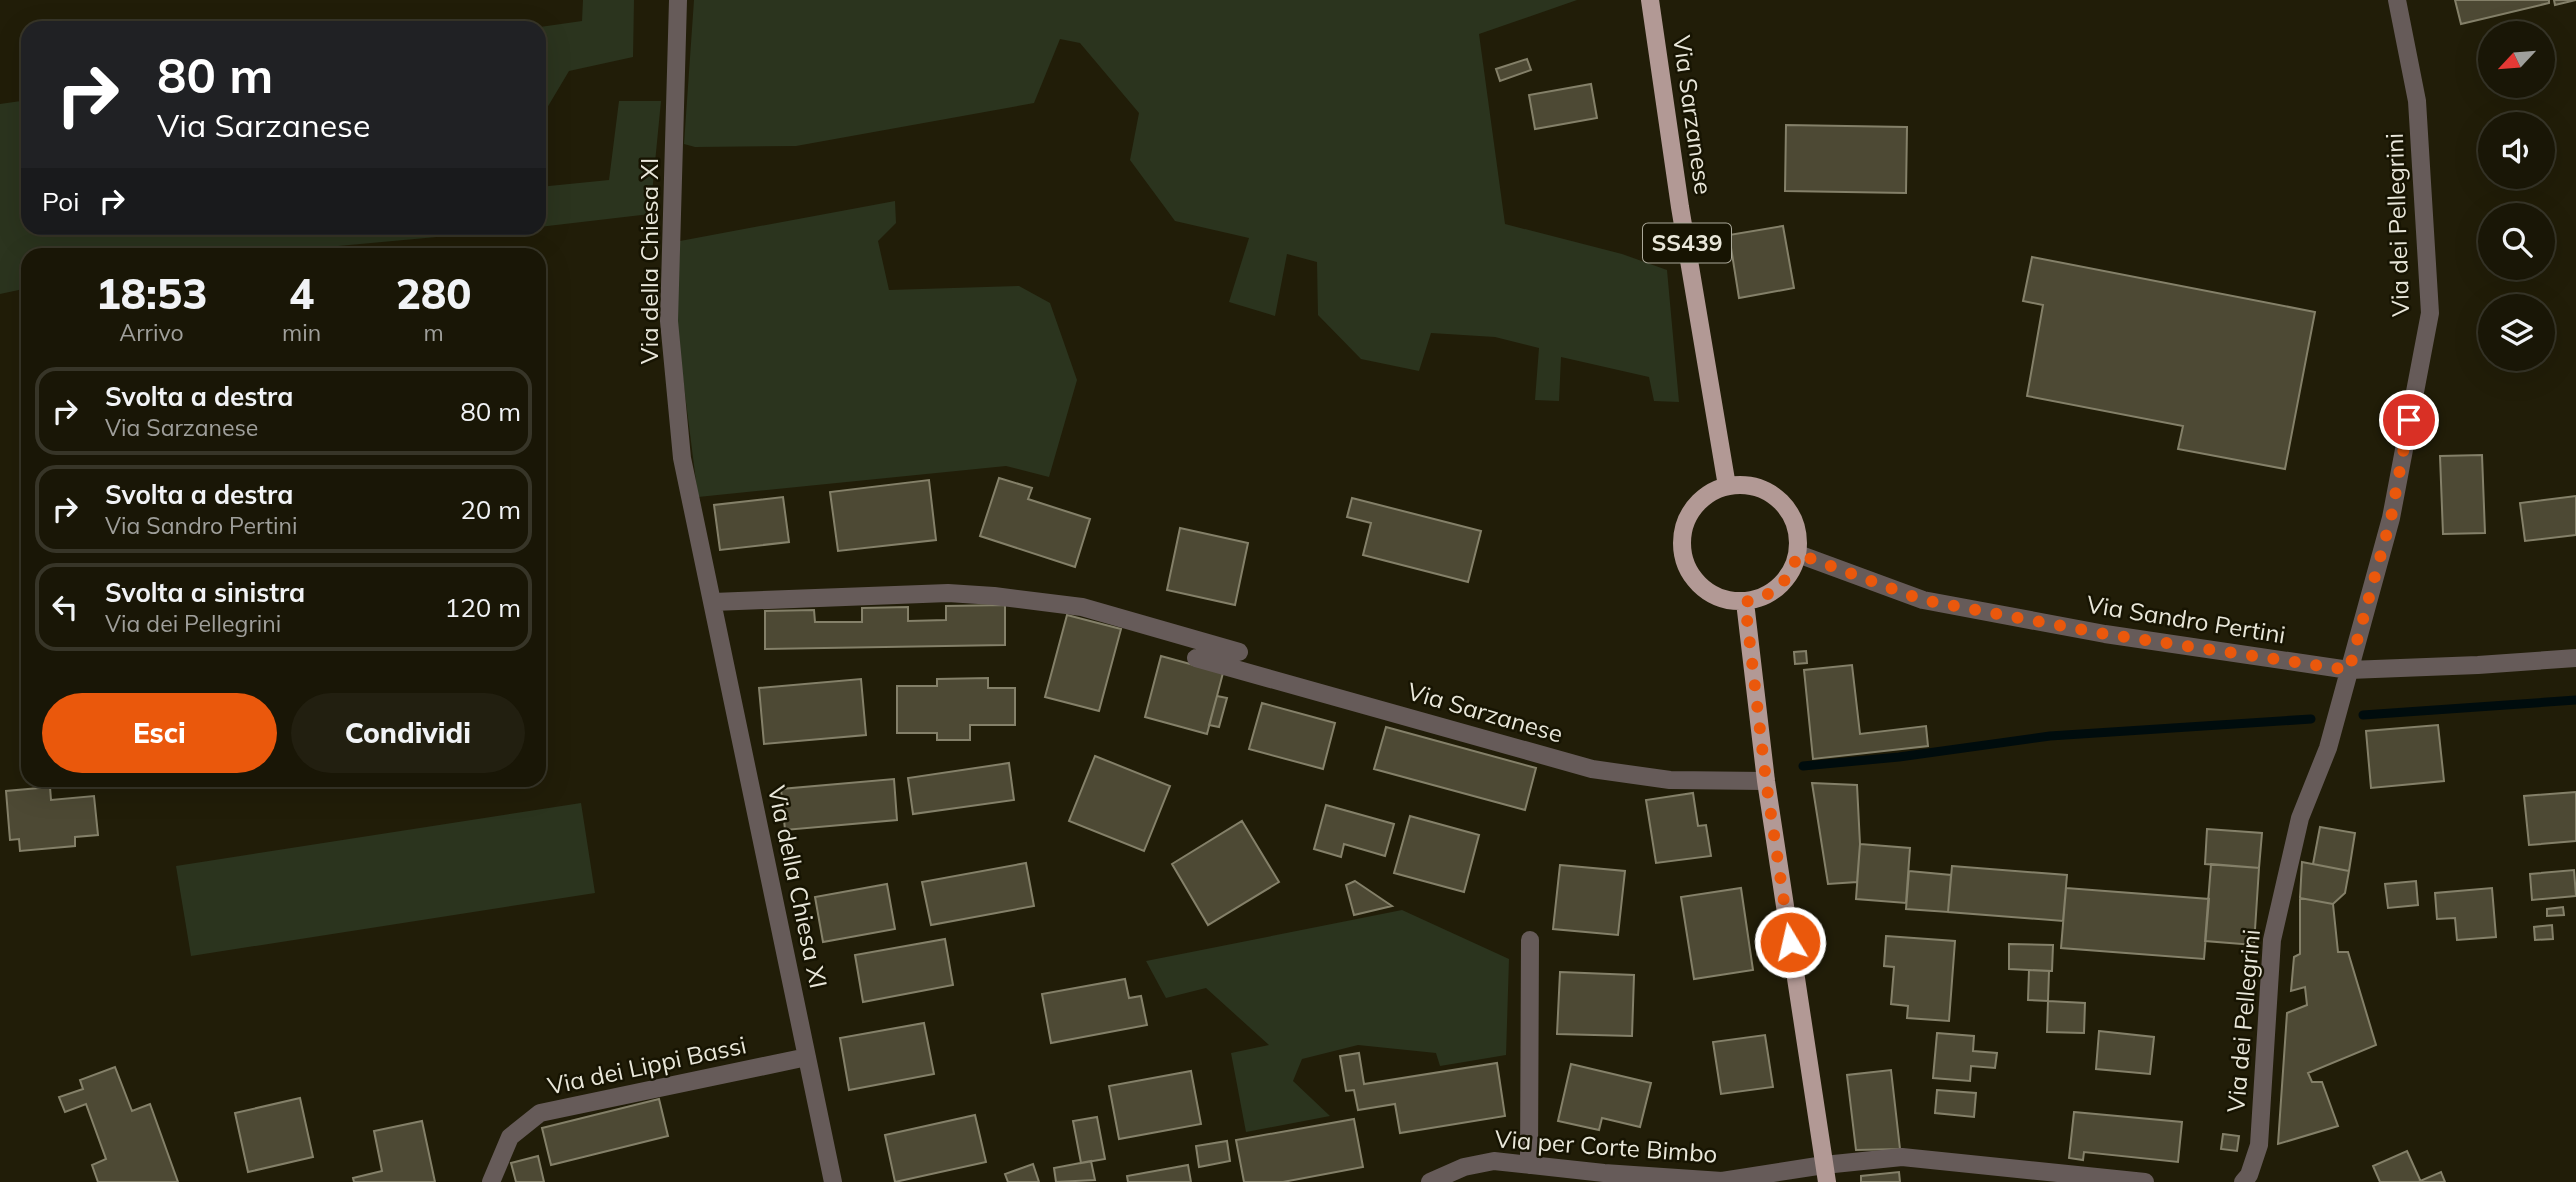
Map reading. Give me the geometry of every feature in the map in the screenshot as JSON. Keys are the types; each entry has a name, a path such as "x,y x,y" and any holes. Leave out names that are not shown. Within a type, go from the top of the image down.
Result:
{"main road":[{"name":"Via Sarzanese","path":"1650,0 1680,207 1727,486"},
{"path":"1747,485 1766,490 1782,501 1793,517 1799,535 1798,554 1792,572 1780,587 1763,598 1745,602 1726,600 1708,593 1694,579 1685,562 1682,543 1685,523 1695,506 1710,493 1727,486 1747,485"},
{"path":"1745,602 1766,781 1826,1174"}],"street":[{"name":"Via della Chiesa XI","path":"678,0 669,321 682,458 833,1182"},
{"name":"Via dei Pellegrini","path":"2243,1182 2249,1175 2259,1145 2272,940 2300,818 2328,748 2391,518 2430,313 2417,101 2397,0"},
{"name":"Via Sandro Pertini","path":"1798,554 1923,600 2105,634 2349,670 2576,658"},
{"path":"713,602 948,593 994,596 1082,607 1239,652"},
{"name":"Via Sarzanese","path":"1196,658 1592,769 1670,780 1766,781"},
{"path":"1529,1165 1530,940"},
{"name":"Via dei Lippi Bassi","path":"491,1182 510,1137 540,1113 807,1058"},
{"path":"1826,1174 1902,1157 2145,1182"},
{"name":"Via per Corte Bimbo","path":"1430,1182 1464,1167 1494,1161 1604,1173 1722,1181 1826,1174"}],"green space":[{"path":"583,0 634,0 633,57 569,71 546,110 546,26 582,21"},
{"path":"694,0 1577,0 1479,34 1505,224 1622,254 1667,270 1679,402 1654,401 1649,377 1561,357 1559,401 1535,400 1539,348 1495,337 1431,333 1419,371 1361,359 1318,315 1317,262 1287,254 1275,316 1229,302 1249,238 1175,221 1130,160 1139,113 1080,43 1060,39 1034,103 796,146 695,147 684,144"},
{"path":"21,101 21,235 459,235 316,248 21,248 21,290 0,294 0,104"},
{"path":"619,101 661,101 650,214 546,226 546,186 609,180"},
{"path":"895,201 896,223 878,241 889,290 1019,286 1050,303 1077,380 1049,477 1006,466 698,497 676,323 680,241"},
{"path":"581,803 595,893 191,956 176,866"},
{"path":"1402,910 1509,959 1506,1055 1440,1066 1436,1053 1358,1045 1302,1059 1293,1081 1330,1116 1246,1132 1231,1053 1269,1045 1206,988 1166,998 1146,961"}],"building":[{"path":"2455,0 2549,0 2549,3 2461,24"},
{"path":"2554,0 2576,0 2555,5"},
{"path":"1527,59 1531,70 1500,81 1496,69"},
{"path":"1591,84 1597,118 1535,129 1529,95"},
{"path":"1786,125 1907,127 1906,193 1785,191"},
{"path":"1783,226 1794,288 1739,298 1729,235"},
{"path":"2032,257 2315,312 2285,469 2178,449 2183,426 2027,396 2043,305 2023,301"},
{"path":"2482,455 2485,533 2443,534 2440,456"},
{"path":"999,478 1032,488 1028,499 1090,519 1075,567 980,536"},
{"path":"929,480 936,540 838,551 830,492"},
{"path":"2576,496 2576,535 2525,541 2520,503"},
{"path":"783,497 789,542 720,550 714,505"},
{"path":"1352,498 1481,531 1468,582 1363,555 1371,523 1347,517"},
{"path":"1180,528 1248,543 1235,605 1167,590"},
{"path":"1005,605 1005,645 765,649 765,611 814,610 815,622 862,622 862,608 908,607 908,621 946,620 946,606"},
{"path":"1067,615 1121,629 1099,711 1045,697"},
{"path":"1806,651 1807,663 1795,664 1794,652"},
{"path":"1161,656 1223,673 1207,734 1145,717"},
{"path":"1852,665 1860,734 1926,726 1928,746 1813,759 1804,670"},
{"path":"988,678 988,688 1015,688 1015,725 970,725 970,740 937,740 937,733 897,733 897,686 937,686 937,679"},
{"path":"861,679 866,735 764,744 759,688"},
{"path":"1217,696 1227,698 1219,727 1209,725"},
{"path":"1262,703 1335,723 1323,769 1249,749"},
{"path":"2438,725 2444,781 2371,788 2366,731"},
{"path":"1386,727 1536,768 1525,810 1374,769"},
{"path":"1095,756 1170,786 1144,851 1069,821"},
{"path":"1009,763 1014,800 913,814 908,778"},
{"path":"894,779 897,820 785,830 781,789"},
{"path":"1812,783 1857,785 1860,844 1857,882 1828,884"},
{"path":"50,787 51,800 94,796 98,835 75,837 75,846 20,851 19,839 10,840 6,791"},
{"path":"2576,792 2576,841 2529,845 2524,796"},
{"path":"1693,793 1698,826 1706,825 1711,856 1656,863 1646,800"},
{"path":"1326,805 1394,824 1385,856 1344,844 1341,857 1314,849"},
{"path":"1410,816 1479,835 1464,892 1394,873"},
{"path":"1242,821 1279,882 1208,925 1172,864"},
{"path":"2320,827 2355,833 2349,871 2313,864"},
{"path":"2207,829 2262,833 2259,868 2205,864"},
{"path":"1860,844 1910,848 1906,903 1856,899"},
{"path":"2302,862 2349,871 2345,893 2333,904 2300,898"},
{"path":"1026,863 1034,906 931,925 922,882"},
{"path":"2211,864 2259,868 2254,945 2205,941"},
{"path":"1560,865 1625,871 1618,935 1553,929"},
{"path":"1952,866 2067,875 2063,921 1948,912"},
{"path":"2574,870 2576,896 2532,900 2530,874"},
{"path":"1909,871 1951,875 1948,912 1906,909"},
{"path":"1355,881 1392,906 1354,915 1346,885"},
{"path":"2416,881 2418,905 2388,908 2385,884"},
{"path":"887,884 895,929 823,942 815,897"},
{"path":"1741,888 1753,970 1694,979 1681,897"},
{"path":"2066,888 2209,899 2204,959 2061,948"},
{"path":"2492,888 2496,937 2457,940 2455,918 2437,919 2435,893"},
{"path":"2300,898 2333,904 2338,952 2348,952 2376,1045 2308,1073 2312,1082 2322,1082 2338,1126 2278,1144 2287,1013 2307,1005 2305,987 2291,991 2294,957 2300,954"},
{"path":"2563,907 2564,915 2547,916 2547,909"},
{"path":"2552,925 2553,939 2535,940 2534,927"},
{"path":"1886,936 1955,941 1949,1021 1907,1018 1908,1006 1891,1004 1894,967 1884,966"},
{"path":"945,939 953,985 863,1002 855,955"},
{"path":"2009,944 2053,945 2052,971 2009,969"},
{"path":"2029,970 2049,971 2048,1001 2028,1000"},
{"path":"1560,972 1634,975 1632,1036 1557,1034"},
{"path":"1125,979 1129,998 1141,996 1147,1025 1051,1043 1042,994"},
{"path":"2048,1001 2085,1003 2084,1033 2047,1032"},
{"path":"924,1023 934,1074 849,1090 840,1038"},
{"path":"2099,1031 2154,1037 2150,1074 2096,1069"},
{"path":"1937,1033 1974,1036 1973,1051 1997,1053 1995,1068 1971,1066 1970,1081 1933,1078"},
{"path":"1765,1035 1773,1087 1721,1094 1713,1042"},
{"path":"1359,1053 1364,1084 1497,1063 1505,1116 1400,1133 1395,1104 1358,1110 1354,1090 1346,1091 1340,1056"},
{"path":"1571,1064 1651,1083 1640,1127 1602,1118 1599,1130 1558,1121"},
{"path":"115,1067 132,1111 150,1104 178,1182 98,1182 92,1165 106,1159 86,1104 65,1112 59,1097 83,1089 80,1080"},
{"path":"1891,1070 1900,1149 1856,1150 1847,1075"},
{"path":"1191,1071 1201,1124 1119,1139 1109,1086"},
{"path":"1937,1090 1976,1093 1974,1117 1935,1113"},
{"path":"300,1098 313,1157 248,1172 235,1113"},
{"path":"659,1099 668,1136 551,1165 542,1128"},
{"path":"2074,1112 2182,1122 2178,1162 2084,1152 2083,1160 2069,1158"},
{"path":"975,1115 986,1162 895,1182 885,1135"},
{"path":"1097,1117 1105,1159 1081,1163 1073,1121"},
{"path":"1354,1119 1363,1167 1283,1182 1244,1182 1236,1140"},
{"path":"422,1121 435,1182 354,1182 353,1178 382,1171 374,1131"},
{"path":"2223,1134 2239,1136 2237,1151 2221,1149"},
{"path":"1227,1141 1230,1161 1199,1167 1196,1146"},
{"path":"2407,1151 2421,1182 2380,1182 2373,1166"},
{"path":"538,1156 544,1182 516,1182 511,1163"},
{"path":"1091,1161 1095,1180 1056,1182 1054,1168"},
{"path":"1033,1164 1039,1182 1008,1182 1005,1174"},
{"path":"1188,1165 1191,1182 1128,1182 1127,1176"},
{"path":"1899,1172 1900,1182 1861,1182 1861,1176"},
{"path":"2441,1172 2445,1182 2420,1181"}],"waterway":[{"path":"2363,715 2576,700"},
{"path":"1803,766 1899,757 2050,736 2311,719"}],"route":[{"path":"1790,942 1766,781 1745,602 1763,598 1780,587 1792,572 1798,554 1923,600 2105,634 2349,670 2391,518 2409,420"}]}
